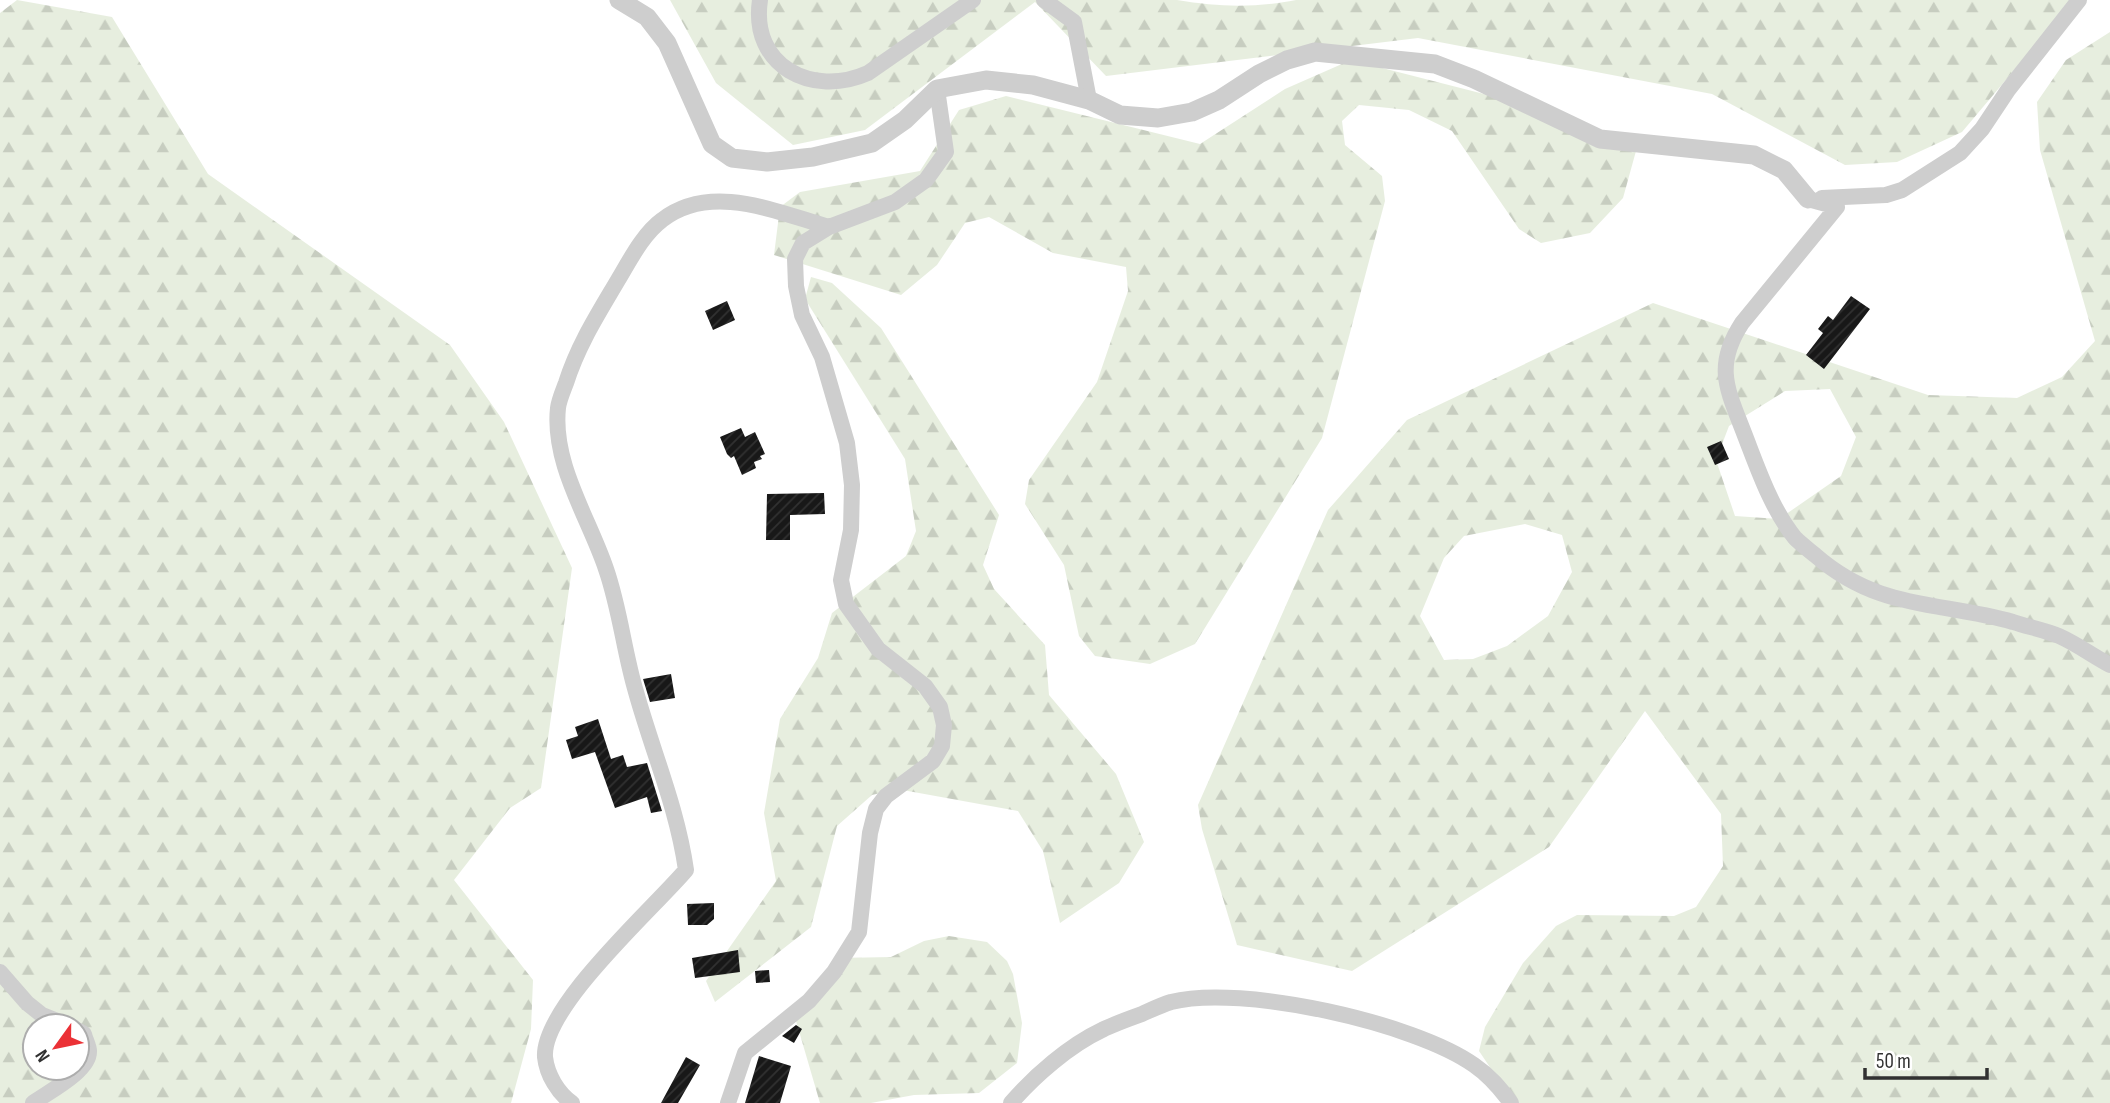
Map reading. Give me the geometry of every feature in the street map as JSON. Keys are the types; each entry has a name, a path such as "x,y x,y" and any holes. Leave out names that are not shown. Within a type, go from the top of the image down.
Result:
{"street":[{"path":"619,0 647,17 667,43 712,144 732,158 779,161 813,157 872,142 905,120 937,89 986,80 1033,85 1088,100 1120,115 1158,118 1192,112 1219,100 1259,74 1287,60 1315,52 1435,64 1474,79 1600,139 1754,155 1784,170 1808,198 1837,207 1742,323 1729,343 1726,359 1725,377 1763,483 1796,538 1843,577 1882,595 1920,606 2011,622 2059,636 2110,665"},
{"path":"760,0 759,29 775,60 797,76 825,83 852,80 868,73 973,0"},
{"path":"1044,0 1074,22 1088,100"},
{"path":"1808,198 1886,195 1902,190 1960,153 1982,129 2008,90 2079,0"},
{"path":"728,1103 745,1053 809,1000 834,972 859,932 870,833 877,809 886,796 933,761 944,738 940,707 925,686 878,649 846,604 841,580 851,530 852,485 847,443 822,357 802,315 796,286 795,260 803,243 829,227 895,202 926,180 946,152 937,89"},
{"path":"572,1103 562,1095 548,1072 545,1055 552,1027 602,958 661,900 687,870 680,831 636,692 607,571 592,530 571,488 561,452 558,408 581,342 637,249 660,221 686,206 733,201 773,208 784,214 829,227"},
{"path":"0,972 38,1012"},
{"path":"1011,1103 1038,1072 1100,1030 1172,1002 1226,996 1286,1003 1353,1018 1435,1045 1473,1064 1496,1082 1511,1103"},
{"path":"33,1103 63,1082"}],"green space":[{"path":"17,0 112,17 208,174 450,345 504,422 572,568 541,788 510,808 454,880 533,980 531,1029 511,1103 0,1103 0,13"},
{"path":"670,0 1177,0 1236,6 1296,0 2073,0 1962,132 1897,162 1845,165 1712,94 1418,38 1106,76 1035,2 865,130 793,145 716,83"},
{"path":"2110,32 2110,1103 1514,1103 1479,1051 1485,1027 1523,963 1556,926 1577,915 1674,916 1696,907 1723,866 1721,814 1645,711 1549,847 1352,971 1237,945 1202,829 1198,805 1328,510 1407,420 1653,303 1928,395 2017,398 2062,377 2095,341 2040,150 2037,102 2066,60","holes":["1830,389 1856,437 1841,476 1779,519 1735,516 1716,460 1729,426 1785,391","1525,524 1562,535 1572,572 1548,616 1507,646 1473,659 1444,660 1420,616 1444,558 1464,536"]},
{"path":"1351,60 1550,111 1636,151 1623,198 1590,233 1541,243 1519,229 1452,131 1409,110 1359,105 1342,121 1345,145 1382,176 1385,201 1322,438 1195,644 1150,664 1095,656 1079,636 1064,565 1025,504 1029,480 1097,382 1128,291 1126,267 1053,253 989,217 965,223 937,265 901,295 774,255 780,207 800,192 920,171 959,110 1006,96 1200,144 1285,89"},
{"path":"811,277 832,283 881,328 999,515 983,565 994,589 1045,645 1049,695 1116,774 1144,842 1119,883 1060,923 1043,851 1018,811 897,789 872,795 837,826 811,927 715,1002 706,981 776,881 764,813 780,719 818,658 832,613 906,556 916,531 905,459 805,299"},
{"path":"949,936 987,942 1007,961 1013,974 1022,1023 1017,1063 979,1093 914,1095 871,1103 820,1103 794,1014 841,958 891,957 924,941"}],"building":[{"path":"1851,296 1870,309 1824,369 1806,355 1823,333 1818,329 1828,316 1833,320"},
{"path":"727,301 735,320 713,330 705,311"},
{"path":"741,428 745,437 755,432 765,454 760,456 762,459 754,462 756,468 742,475 734,456 731,458 727,454 720,437"},
{"path":"1721,441 1729,459 1715,465 1707,447"},
{"path":"824,493 825,514 790,515 790,540 766,540 767,494"},
{"path":"671,674 675,698 650,702 643,679"},
{"path":"598,719 611,759 623,755 627,767 647,763 662,811 651,813 647,797 615,808 595,752 572,759 566,740 578,736 575,727"},
{"path":"714,903 714,919 707,925 688,925 687,904"},
{"path":"738,950 740,972 695,978 692,958"},
{"path":"769,970 770,982 756,983 755,971"},
{"path":"796,1025 802,1029 794,1043 782,1036"},
{"path":"759,1056 791,1066 780,1103 745,1103"},
{"path":"686,1057 700,1065 678,1103 661,1103"}]}
